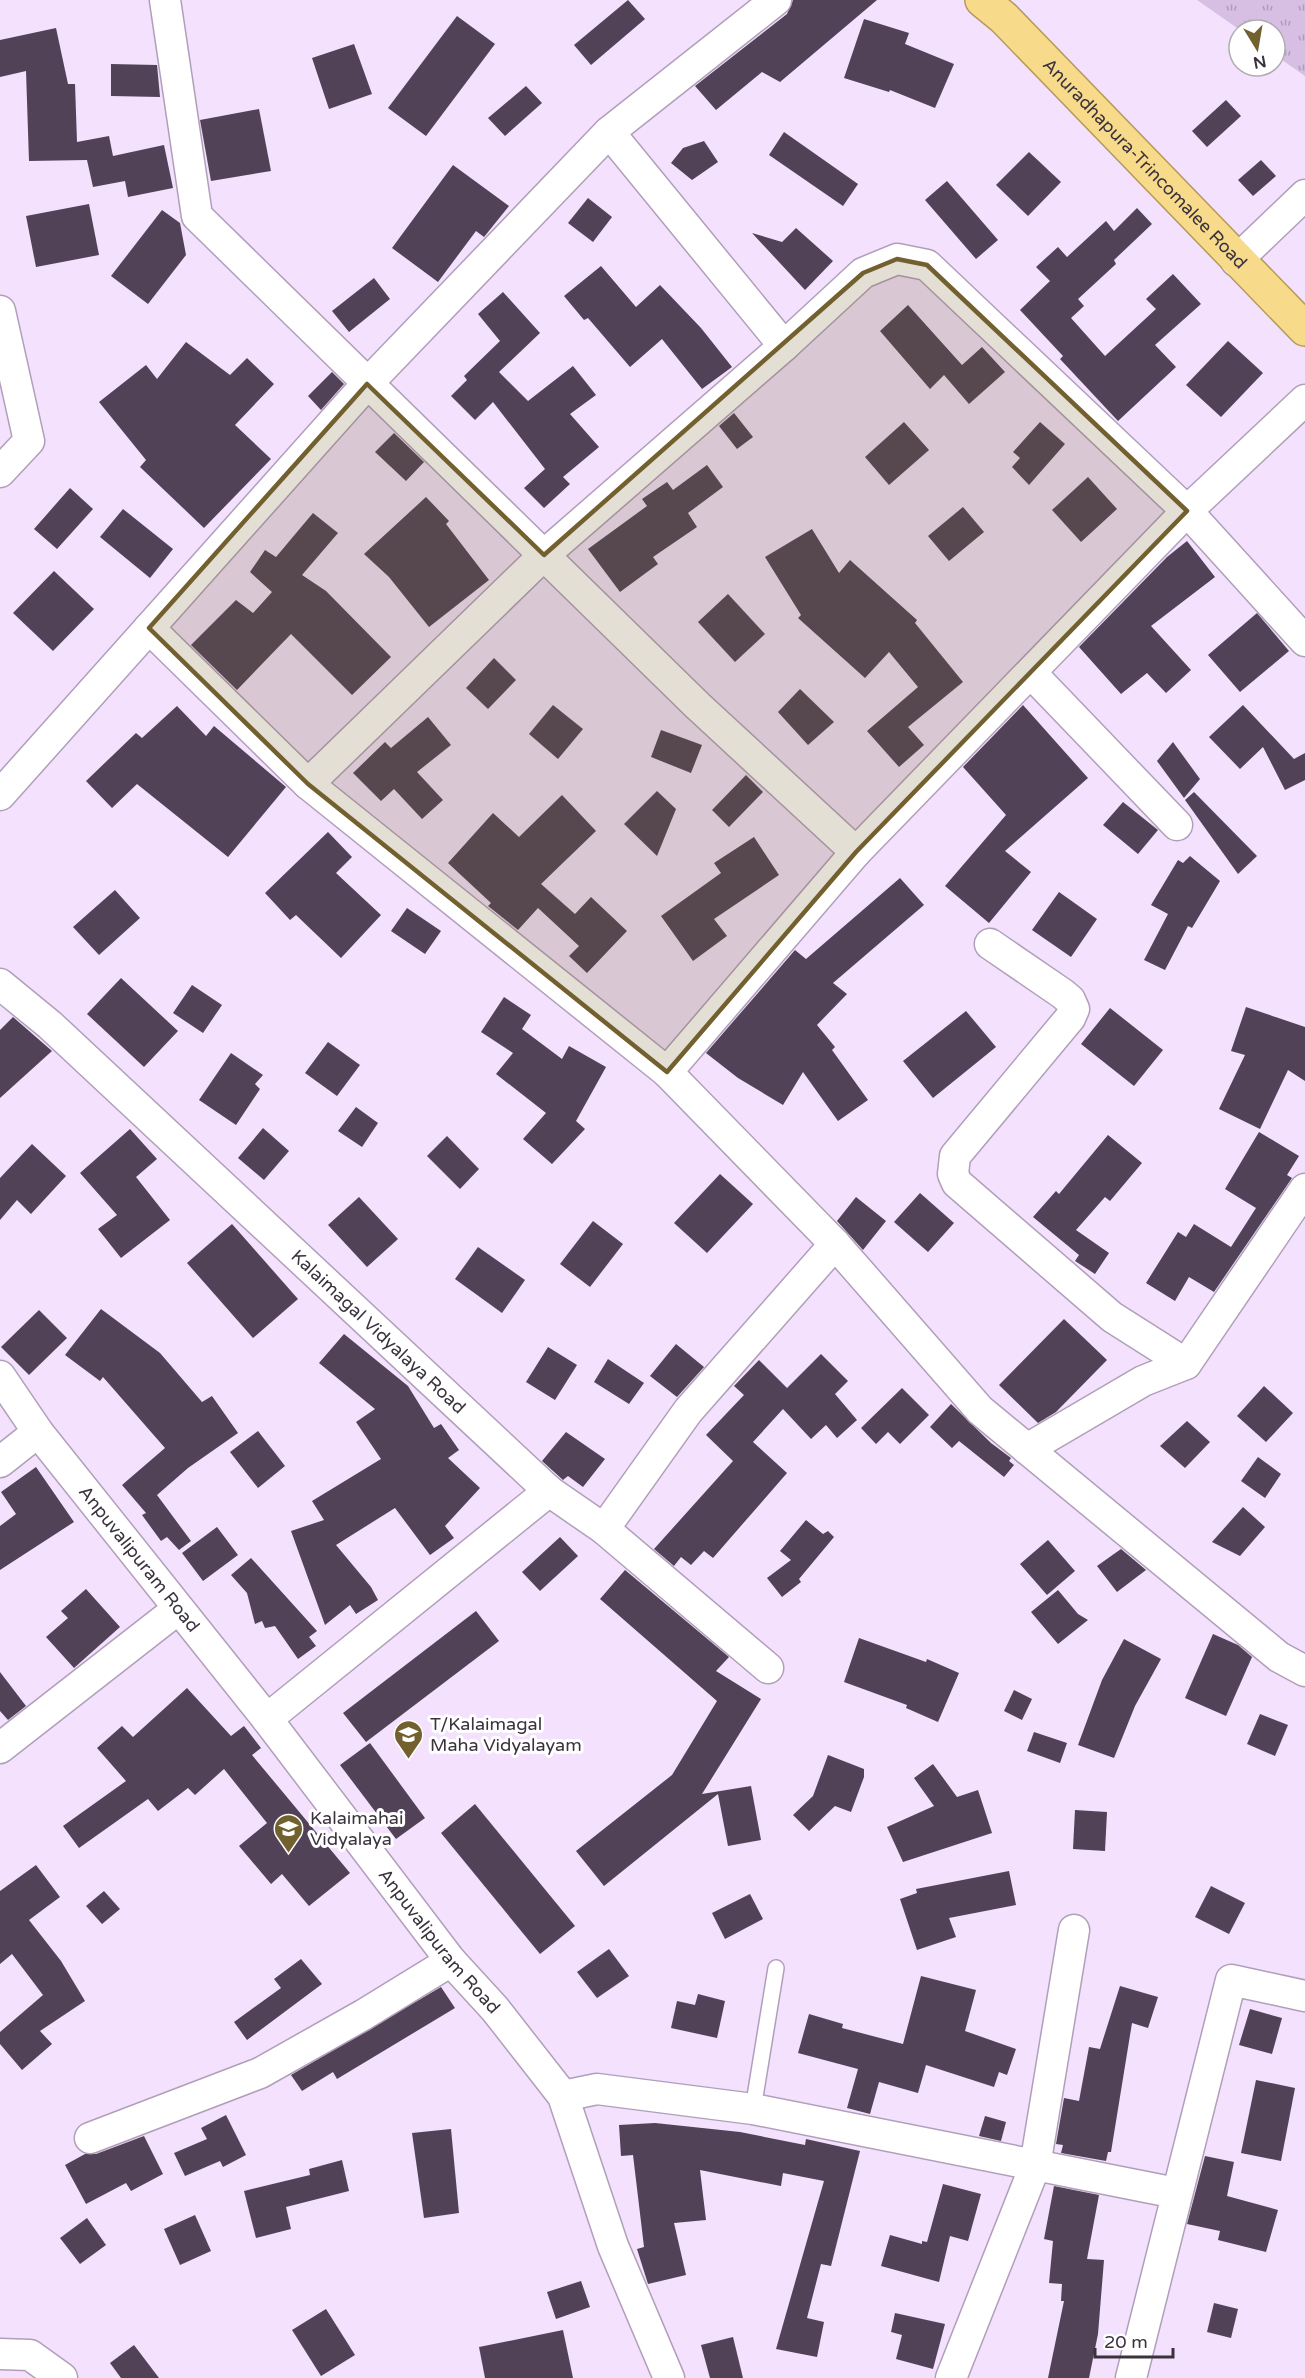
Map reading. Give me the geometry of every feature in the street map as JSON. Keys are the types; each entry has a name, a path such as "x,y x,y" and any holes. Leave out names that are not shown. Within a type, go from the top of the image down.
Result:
{"highway":[{"name":"Anuradhapura-Trincomalee Road","path":"982,0 1004,18 1236,261 1305,329"}],"street":[{"path":"165,0 197,216 698,705 856,852"},
{"path":"0,795 367,384 609,132 776,0"},
{"path":"609,132 784,346"},
{"path":"1236,261 1305,195"},
{"path":"308,784 544,555 784,346 864,273 897,259 927,265 1187,511 1305,641"},
{"path":"0,311 29,441 0,472"},
{"path":"667,1072 856,852 1187,511 1305,400"},
{"path":"149,628 308,784 667,1072 835,1244 980,1410 1279,1657 1305,1671"},
{"path":"1031,673 1177,825"},
{"path":"990,944 1063,994 1070,1000 1074,1009 1070,1018 955,1156 953,1174 957,1183 1112,1317 1186,1364"},
{"name":"Kalaimagal Vidyalaya Road","path":"0,984 50,1025 549,1491 604,1529 768,1668"},
{"path":"1027,1449 1143,1381 1186,1364 1305,1189"},
{"path":"604,1529 688,1411 835,1244"},
{"name":"Anpuvalipuram Road","path":"0,1376 38,1432 267,1719 451,1961 495,2009 563,2096 613,2246 669,2378"},
{"path":"0,1462 38,1432"},
{"path":"267,1719 549,1491"},
{"path":"0,1748 178,1609"},
{"path":"951,2378 1035,2166 1074,1930"},
{"path":"90,2138 260,2073 363,2015 451,1961"},
{"path":"1131,2378 1231,1980 1305,1996"},
{"path":"563,2096 597,2089 753,2109 1176,2193"},
{"path":"0,2354 30,2355 62,2378"}],"lane":[{"path":"753,2109 776,1968"}],"highlighted area":[{"path":"897,259 927,265 1187,511 856,852 667,1072 308,784 149,628 367,384 544,555 863,273"}],"green space":[{"path":"1197,0 1305,0 1305,76 1287,63 1287,18 1227,18 1227,21"}],"building":[{"path":"628,0 645,19 591,65 574,45"},
{"path":"793,0 877,0 780,82 762,72 716,110 695,86 787,14"},
{"path":"457,16 495,44 426,136 388,108"},
{"path":"864,19 909,33 905,44 954,64 935,108 890,90 889,92 844,78"},
{"path":"56,28 68,84 75,84 77,142 109,136 113,156 164,145 173,188 128,197 125,181 93,187 87,160 29,161 26,71 0,77 0,40"},
{"path":"354,44 372,94 329,109 312,58"},
{"path":"111,64 157,65 160,97 111,96"},
{"path":"526,86 542,103 505,136 488,118"},
{"path":"1226,100 1241,116 1207,147 1192,131"},
{"path":"259,109 271,171 211,181 200,120"},
{"path":"784,132 858,184 843,206 769,155"},
{"path":"704,141 718,162 692,180 671,163 683,148"},
{"path":"1029,152 1061,182 1028,216 996,185"},
{"path":"1261,160 1276,176 1253,196 1238,180"},
{"path":"453,165 509,206 484,237 476,231 438,282 392,248"},
{"path":"947,181 998,240 976,259 925,200"},
{"path":"588,198 612,217 593,242 568,223"},
{"path":"89,204 99,255 36,267 26,216"},
{"path":"1137,208 1152,224 1114,260 1116,264 1078,299 1084,306 1071,318 1105,356 1156,309 1146,299 1173,274 1201,304 1155,345 1176,367 1118,421 1060,359 1063,356 1020,310 1050,281 1036,267 1058,247 1067,257 1106,221 1114,231"},
{"path":"162,210 180,223 186,255 148,304 111,276"},
{"path":"796,228 833,261 805,290 752,233 782,242"},
{"path":"601,266 636,307 660,285 701,328 732,367 702,389 662,339 630,367 588,318 584,320 564,296"},
{"path":"374,278 390,299 349,332 332,311"},
{"path":"503,292 540,333 499,372 528,401 573,366 596,395 570,414 599,447 563,477 570,484 544,508 524,488 545,469 493,402 475,420 451,396 467,380 464,376 500,341 478,314"},
{"path":"908,305 962,365 982,347 1005,372 969,404 944,375 930,389 880,331"},
{"path":"1228,341 1263,373 1221,417 1186,385"},
{"path":"186,342 230,375 247,358 274,384 235,425 271,459 204,528 140,467 146,460 99,402 146,365 157,379"},
{"path":"332,372 344,384 321,410 308,396"},
{"path":"734,413 753,437 737,449 719,426"},
{"path":"904,422 929,450 889,485 865,457"},
{"path":"1040,422 1065,444 1029,485 1012,467 1020,458 1013,452"},
{"path":"394,433 424,462 406,481 375,452"},
{"path":"707,465 723,487 688,513 697,527 653,557 658,564 620,592 588,549 647,506 642,499 667,482 673,490"},
{"path":"1088,477 1117,509 1081,542 1052,510"},
{"path":"70,488 93,509 57,549 34,529"},
{"path":"426,497 449,521 446,524 489,580 429,627 389,577 364,554"},
{"path":"963,507 984,532 949,561 928,536"},
{"path":"123,509 173,549 150,578 100,537"},
{"path":"313,513 338,533 302,575 326,591 391,657 352,695 291,634 237,690 191,645 236,600 253,613 272,592 250,572 265,550 276,557"},
{"path":"812,529 839,573 850,560 917,620 915,623 963,682 908,727 924,745 899,767 867,731 918,687 889,652 865,678 798,618 801,615 765,557"},
{"path":"1187,541 1215,577 1151,626 1191,670 1166,693 1147,673 1121,694 1079,647 1167,557"},
{"path":"54,571 94,609 53,651 13,613"},
{"path":"728,594 765,634 735,662 698,622"},
{"path":"1257,613 1289,651 1240,692 1208,655"},
{"path":"494,658 516,680 488,709 466,688"},
{"path":"800,689 834,722 808,745 778,712"},
{"path":"553,705 583,729 558,759 529,734"},
{"path":"1023,705 1088,778 1005,851 1031,872 989,923 945,886 1006,815 963,767"},
{"path":"1243,705 1294,759 1305,753 1305,780 1285,790 1263,747 1240,769 1209,737"},
{"path":"177,706 206,736 214,726 286,787 228,857 137,784 112,808 86,781 136,733 142,738"},
{"path":"428,717 451,745 417,772 443,800 422,819 394,789 381,801 353,773 385,742 391,748"},
{"path":"661,730 702,745 691,773 651,757"},
{"path":"1173,742 1200,779 1184,798 1157,761"},
{"path":"746,775 763,792 729,827 712,810"},
{"path":"657,791 676,809 657,856 624,824"},
{"path":"1194,792 1257,856 1238,874 1185,800"},
{"path":"562,795 596,831 541,884 575,914 591,897 627,931 587,973 569,956 579,946 538,908 518,930 488,906 491,903 448,863 493,813 519,837"},
{"path":"1123,802 1158,830 1138,854 1103,825"},
{"path":"328,832 352,857 336,873 381,915 341,958 296,915 290,920 265,893"},
{"path":"754,837 779,875 714,919 727,936 693,961 661,916 721,873 714,863"},
{"path":"1190,856 1220,881 1192,928 1188,926 1165,970 1144,960 1168,914 1151,905 1178,860 1183,863"},
{"path":"900,878 924,905 833,983 847,994 817,1025 835,1047 832,1050 868,1100 838,1121 803,1072 783,1105 738,1078 706,1053 795,950 806,959"},
{"path":"115,890 140,918 99,955 73,927"},
{"path":"1059,892 1097,919 1071,957 1032,930"},
{"path":"407,908 441,931 425,954 391,931"},
{"path":"121,978 178,1031 144,1067 87,1014"},
{"path":"192,985 222,1005 203,1033 173,1013"},
{"path":"504,997 531,1015 522,1029 562,1059 569,1046 606,1067 576,1121 585,1129 552,1164 523,1139 546,1113 496,1074 513,1053 481,1032"},
{"path":"1246,1007 1305,1027 1305,1081 1288,1070 1260,1129 1219,1109 1245,1055 1231,1051"},
{"path":"1110,1008 1163,1050 1134,1086 1081,1044"},
{"path":"966,1011 996,1047 933,1098 903,1061"},
{"path":"13,1017 52,1051 0,1098 0,1030"},
{"path":"328,1042 360,1065 337,1096 305,1073"},
{"path":"231,1053 263,1075 255,1084 260,1089 236,1125 199,1100"},
{"path":"356,1107 378,1123 362,1147 338,1131"},
{"path":"263,1128 289,1151 264,1180 238,1158"},
{"path":"130,1129 157,1159 136,1177 170,1220 121,1258 98,1229 117,1215 80,1173"},
{"path":"1259,1132 1299,1156 1287,1175 1292,1178 1214,1292 1189,1277 1175,1301 1146,1283 1178,1232 1186,1237 1194,1224 1231,1247 1256,1208 1225,1189"},
{"path":"1108,1135 1142,1163 1110,1201 1105,1197 1076,1230 1109,1253 1095,1274 1075,1261 1079,1255 1033,1217 1056,1191 1059,1194"},
{"path":"447,1136 479,1169 460,1189 427,1156"},
{"path":"32,1144 66,1176 31,1214 17,1200 0,1220 0,1178"},
{"path":"720,1174 753,1204 707,1253 674,1223"},
{"path":"920,1193 954,1223 928,1252 894,1222"},
{"path":"359,1197 398,1239 367,1267 328,1225"},
{"path":"856,1197 886,1221 863,1250 837,1221"},
{"path":"593,1221 623,1244 590,1287 560,1264"},
{"path":"232,1224 298,1299 253,1338 187,1263"},
{"path":"478,1247 525,1280 502,1313 455,1279"},
{"path":"101,1309 160,1353 202,1402 212,1396 238,1433 188,1468 157,1495 191,1541 179,1550 167,1537 161,1541 142,1515 146,1513 122,1485 165,1448 103,1377 100,1381 65,1355"},
{"path":"39,1310 67,1338 29,1375 1,1347"},
{"path":"1064,1319 1107,1360 1056,1412 1038,1423 999,1385"},
{"path":"344,1334 408,1386 434,1428 441,1424 459,1450 448,1458 480,1488 445,1526 454,1538 430,1555 395,1508 336,1545 371,1587 378,1600 356,1614 350,1605 325,1625 291,1531 324,1520 312,1501 381,1459 356,1422 375,1409 319,1363"},
{"path":"676,1344 704,1367 677,1397 650,1376"},
{"path":"548,1347 577,1365 555,1400 526,1382"},
{"path":"821,1354 848,1381 835,1394 857,1420 837,1438 826,1425 811,1439 783,1409 753,1442 787,1473 713,1558 704,1551 691,1565 681,1557 674,1566 654,1549 733,1461 706,1435 744,1395 734,1386 759,1360 787,1388"},
{"path":"608,1359 644,1383 629,1404 594,1382"},
{"path":"1264,1386 1293,1413 1266,1442 1237,1416"},
{"path":"902,1388 929,1415 900,1444 888,1432 876,1444 861,1428"},
{"path":"951,1404 991,1443 1011,1458 1009,1461 1014,1465 1004,1477 959,1441 952,1448 930,1427"},
{"path":"1187,1421 1210,1442 1185,1468 1160,1446"},
{"path":"258,1431 285,1466 258,1488 230,1452"},
{"path":"566,1432 605,1459 583,1487 568,1476 563,1480 542,1461"},
{"path":"1258,1457 1281,1474 1265,1498 1241,1481"},
{"path":"36,1467 74,1522 0,1570 0,1526 16,1514 1,1492"},
{"path":"1243,1507 1265,1527 1240,1556 1212,1542"},
{"path":"806,1520 823,1534 828,1531 834,1537 799,1579 801,1582 782,1597 767,1578 791,1560 780,1551"},
{"path":"217,1527 238,1555 203,1581 182,1553"},
{"path":"560,1537 578,1556 540,1591 522,1572"},
{"path":"1048,1540 1075,1571 1047,1595 1020,1564"},
{"path":"1121,1549 1146,1570 1117,1592 1097,1566"},
{"path":"251,1558 317,1631 309,1637 316,1646 298,1659 275,1626 265,1628 262,1621 255,1624 247,1593 231,1575"},
{"path":"625,1570 729,1657 716,1671 761,1699 702,1794 751,1786 761,1840 728,1846 718,1794 604,1886 576,1851 672,1775 717,1701 600,1599"},
{"path":"86,1589 120,1627 74,1668 46,1637 68,1618 61,1611"},
{"path":"1058,1590 1078,1614 1088,1620 1058,1644 1031,1612"},
{"path":"476,1611 499,1641 366,1742 343,1713"},
{"path":"1213,1634 1238,1645 1252,1657 1226,1716 1185,1698"},
{"path":"859,1638 926,1662 927,1659 959,1673 938,1722 906,1708 907,1705 844,1682"},
{"path":"1124,1639 1161,1659 1135,1706 1114,1758 1078,1745 1102,1680"},
{"path":"0,1672 26,1706 8,1720 0,1711"},
{"path":"187,1688 231,1736 244,1726 261,1748 252,1755 350,1873 309,1906 282,1874 271,1884 239,1846 267,1823 224,1769 195,1795 188,1788 158,1811 148,1799 79,1848 63,1826 126,1781 97,1748 122,1726 133,1737"},
{"path":"1014,1690 1032,1699 1022,1720 1004,1711"},
{"path":"1260,1714 1288,1725 1275,1756 1247,1744"},
{"path":"1034,1732 1067,1743 1060,1763 1027,1751"},
{"path":"370,1743 425,1818 396,1839 340,1765"},
{"path":"828,1755 864,1769 864,1777 851,1812 835,1806 809,1831 793,1815 813,1796"},
{"path":"933,1764 957,1797 978,1790 992,1833 903,1862 887,1827 934,1806 914,1778"},
{"path":"475,1804 575,1926 540,1954 441,1833"},
{"path":"1075,1810 1107,1812 1105,1851 1073,1849"},
{"path":"36,1865 60,1897 29,1920 61,1961 85,2001 40,2031 52,2044 22,2070 0,2044 0,2032 43,1995 12,1954 0,1964 0,1891"},
{"path":"1009,1871 1016,1905 949,1918 956,1937 917,1950 900,1899 917,1893 916,1889"},
{"path":"1211,1886 1245,1903 1229,1934 1195,1917"},
{"path":"104,1891 120,1909 102,1924 86,1906"},
{"path":"750,1894 763,1919 725,1939 712,1913"},
{"path":"609,1949 629,1976 597,1998 577,1972"},
{"path":"301,1959 322,1984 247,2040 234,2022 281,1988 274,1979"},
{"path":"921,1976 976,1990 965,2031 1016,2049 1007,2075 999,2072 994,2087 926,2065 918,2093 879,2082 870,2114 847,2108 858,2069 798,2053 809,2014 843,2024 842,2028 903,2044"},
{"path":"1120,1986 1158,1997 1148,2028 1132,2023 1111,2152 1108,2152 1106,2161 1061,2153 1063,2145 1056,2144 1064,2098 1079,2101 1089,2047 1100,2049"},
{"path":"441,1987 455,2008 337,2079 333,2072 302,2091 291,2075"},
{"path":"698,1994 725,2001 717,2038 671,2028 677,2001 695,2005"},
{"path":"1250,2009 1282,2018 1272,2054 1239,2045"},
{"path":"1256,2080 1295,2088 1281,2161 1241,2153"},
{"path":"226,2115 246,2155 223,2167 220,2161 185,2176 174,2153 207,2139 201,2128"},
{"path":"985,2116 1006,2122 1001,2141 979,2136"},
{"path":"655,2123 740,2132 805,2145 806,2139 860,2151 831,2266 821,2264 807,2318 824,2322 817,2357 776,2349 824,2181 783,2173 781,2186 700,2170 706,2220 674,2223 686,2275 648,2284 637,2249 644,2247 633,2155 621,2156 619,2125"},
{"path":"451,2129 459,2213 424,2218 412,2133"},
{"path":"144,2136 163,2174 131,2191 126,2183 86,2204 65,2165 85,2154 96,2154"},
{"path":"1205,2156 1234,2162 1227,2196 1278,2210 1266,2252 1218,2240 1220,2231 1187,2224"},
{"path":"342,2160 349,2191 286,2207 291,2229 256,2238 244,2191 310,2175 309,2169"},
{"path":"943,2184 981,2194 968,2241 950,2236 939,2282 881,2266 890,2235 922,2244 922,2241 927,2242"},
{"path":"1054,2186 1099,2195 1087,2259 1104,2260 1098,2334 1089,2378 1048,2378 1064,2301 1061,2301 1062,2284 1049,2283 1053,2241 1044,2239"},
{"path":"195,2215 211,2251 180,2265 164,2229"},
{"path":"87,2218 106,2245 80,2264 60,2238"},
{"path":"581,2281 590,2307 556,2319 547,2292"},
{"path":"1214,2303 1238,2309 1231,2338 1207,2332"},
{"path":"326,2309 355,2355 321,2376 292,2330"},
{"path":"895,2313 945,2324 933,2369 896,2359 902,2335 891,2332"},
{"path":"563,2330 573,2378 485,2378 479,2347"},
{"path":"733,2337 743,2378 710,2378 701,2345"},
{"path":"134,2345 159,2378 121,2378 110,2363"}],"place":[{"name":"T/Kalaimagal Maha Vidyalayam","path":"409,1760"},
{"name":"Kalaimahai Vidyalaya","path":"289,1854"}]}
